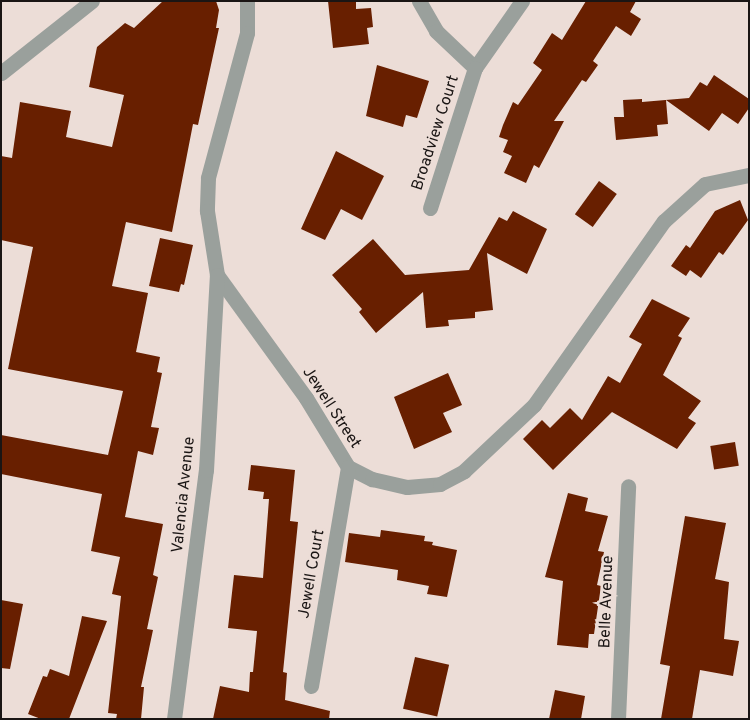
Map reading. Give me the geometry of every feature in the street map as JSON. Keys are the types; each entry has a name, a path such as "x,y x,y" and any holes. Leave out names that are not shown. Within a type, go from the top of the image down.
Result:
{"street":[{"path":"1,72 92,1"},
{"name":"Jewell Street","path":"247,1 247,33 208,178 208,211 217,275 306,398 348,467 372,479 407,487 440,484 464,470 534,405 664,221 704,184 749,175"},
{"path":"419,1 436,31 475,68"},
{"name":"Broadview Court","path":"430,208 475,68 522,1"},
{"name":"Valencia Avenue","path":"174,719 206,470 217,275"},
{"name":"Jewell Court","path":"311,686 348,467"},
{"name":"Belle Avenue","path":"618,719 628,486"}],"building":[{"path":"163,1 216,1 219,10 216,28 219,28 198,125 193,124 172,232 126,222 112,286 148,293 136,352 160,357 157,372 162,373 151,427 159,428 153,455 138,451 125,517 163,524 153,575 158,577 147,629 153,630 141,687 144,687 141,719 116,719 117,714 108,713 121,596 112,594 120,557 91,551 102,494 1,474 1,435 108,455 123,391 8,369 33,247 1,240 1,156 12,158 20,102 71,111 66,137 112,147 124,95 89,87 97,47 125,23 134,28"},
{"path":"328,1 356,1 356,9 371,8 373,27 367,28 369,44 333,48"},
{"path":"586,1 636,1 630,12 641,19 631,36 616,26 593,61 598,65 586,82 582,80 554,121 564,121 539,168 534,165 526,183 504,173 512,156 503,152 508,140 499,137 513,102 518,105 542,70 533,63 552,33 562,40"},
{"path":"377,65 429,81 417,118 406,115 403,127 366,116"},
{"path":"714,75 749,99 749,108 738,124 722,113 709,131 666,100 668,124 657,125 658,136 616,140 614,117 624,117 623,100 642,99 642,102 689,98 700,82 707,86"},
{"path":"336,151 384,176 362,220 341,209 325,240 301,229"},
{"path":"599,181 617,194 593,227 575,214"},
{"path":"740,200 748,220 723,255 719,252 701,278 690,270 686,276 671,266 686,245 690,248 715,211"},
{"path":"513,211 547,229 527,274 487,253 493,310 475,312 475,318 448,320 449,326 426,328 423,292 376,333 359,312 362,309 332,275 373,239 405,275 469,270 499,217 507,221"},
{"path":"160,238 193,245 184,285 181,284 179,292 149,286"},
{"path":"652,299 690,318 678,336 682,338 663,375 701,401 688,418 696,423 677,449 612,412 553,470 523,439 542,420 550,428 570,408 582,420 608,376 620,383 642,344 629,337"},
{"path":"448,373 462,405 443,413 452,432 414,449 394,397"},
{"path":"735,442 739,466 714,470 710,446"},
{"path":"251,465 295,470 290,521 298,522 283,672 287,673 285,700 330,711 329,719 213,719 220,686 249,692 250,672 253,672 257,631 228,628 234,575 263,578 269,499 263,499 264,492 248,490"},
{"path":"568,493 588,498 585,511 608,516 598,551 604,552 597,585 601,586 594,634 589,634 588,648 557,645 563,581 545,577"},
{"path":"685,516 726,523 715,579 729,582 724,639 739,641 733,676 700,670 692,719 661,719 670,666 660,664"},
{"path":"381,530 425,536 424,541 433,542 432,545 457,550 447,597 427,594 429,586 397,580 398,570 345,562 349,533 380,537"},
{"path":"1,600 23,604 10,669 1,668"},
{"path":"82,616 107,621 69,719 41,719 28,714 43,676 47,677 50,669 69,676"},
{"path":"415,657 449,665 437,717 403,709"},
{"path":"555,690 585,696 581,719 549,719"}]}
